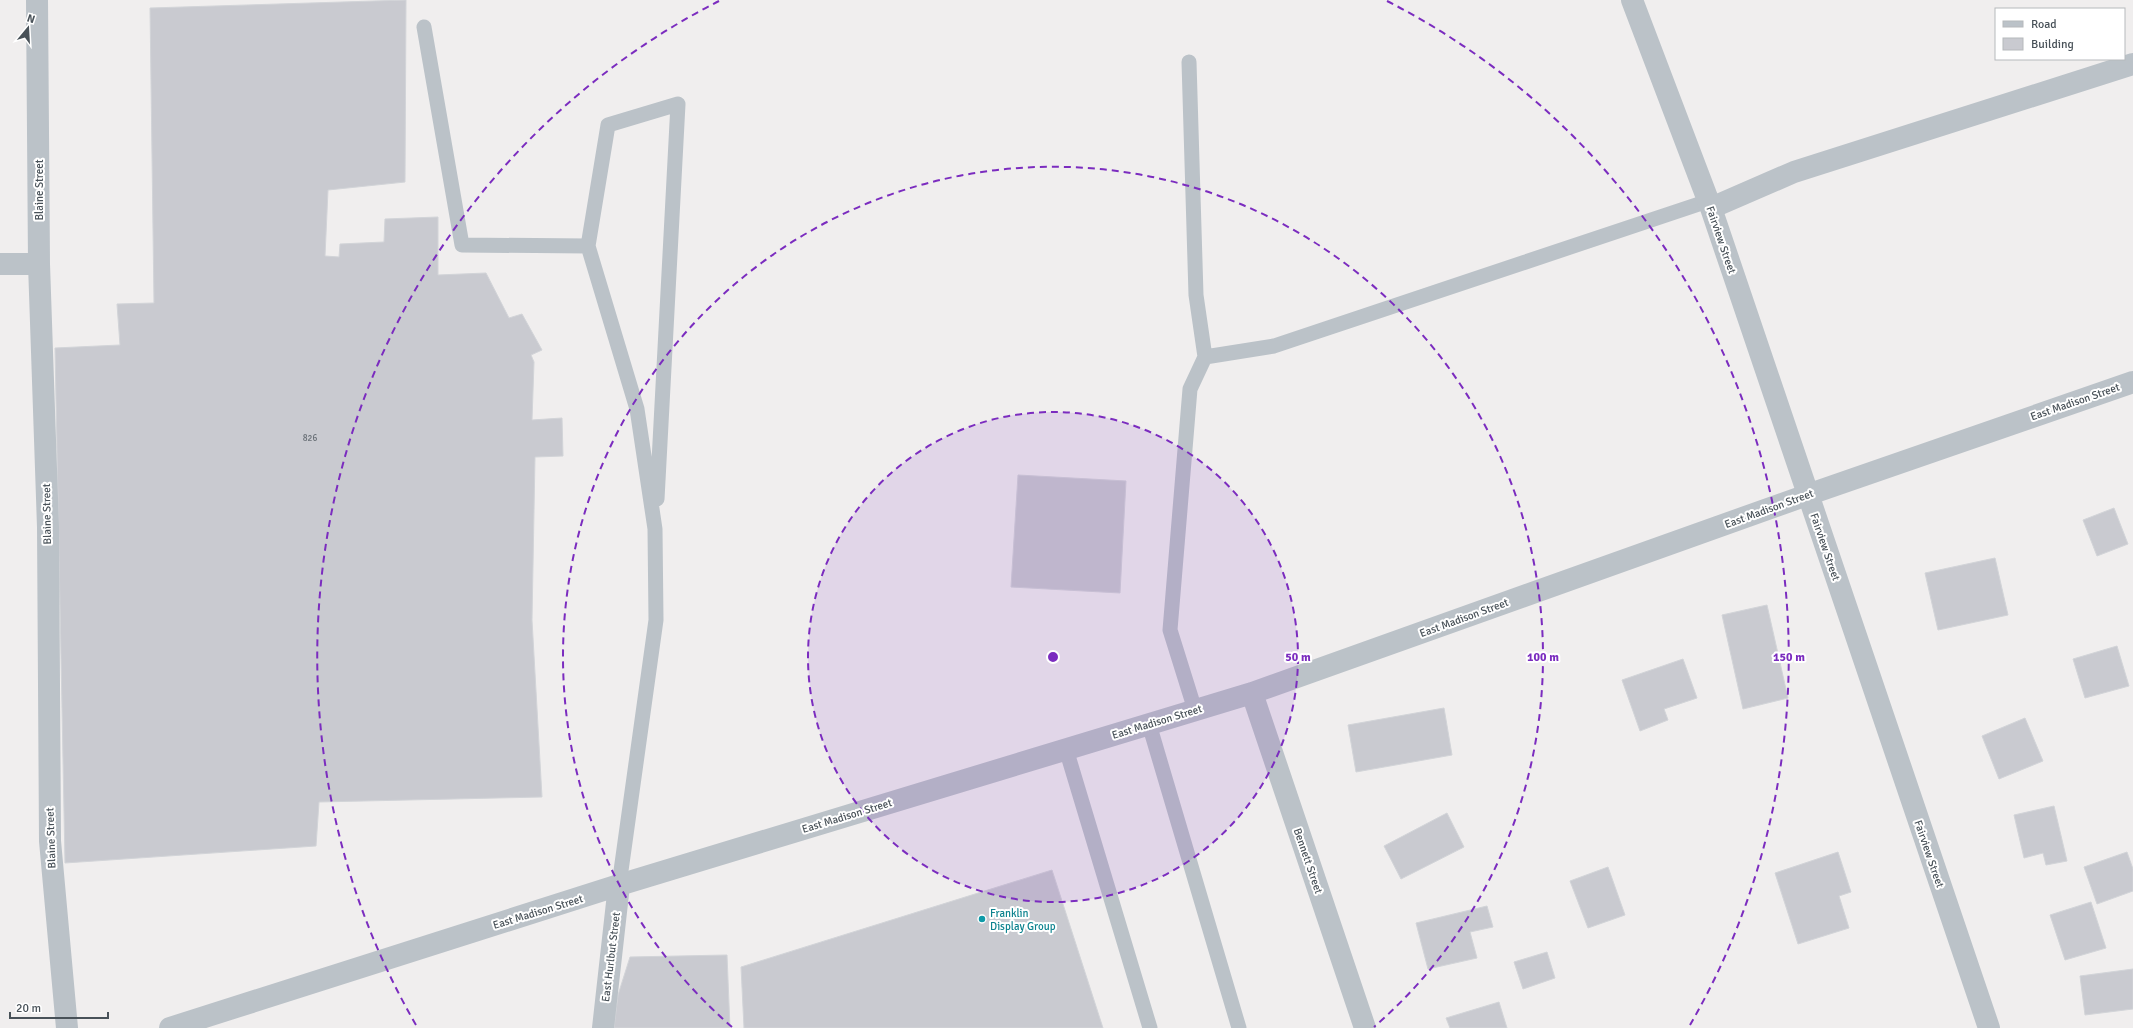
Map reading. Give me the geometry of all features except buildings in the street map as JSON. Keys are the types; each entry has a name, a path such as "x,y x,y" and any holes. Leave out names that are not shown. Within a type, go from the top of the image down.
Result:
{"street":[{"name":"Blaine Street","path":"37,0 39,264 48,527 50,841 67,1028"},
{"name":"Fairview Street","path":"1632,0 1634,9 1709,204 1989,1028"},
{"path":"1709,204 1794,172 2133,64"},
{"path":"0,264 39,264"},
{"name":"East Madison Street","path":"170,1028 619,885 1252,694 1808,495 2133,382"},
{"name":"Bennett Street","path":"1252,694 1365,1028"},
{"name":"East Hurlbut Street","path":"603,1028 619,885"}],"lane":[{"path":"424,27 462,245 588,246"},
{"path":"1189,62 1196,295 1205,357 1190,389 1170,630 1195,710"},
{"path":"619,885 656,620 655,530 678,104 608,125 588,246 637,409 655,530"},
{"path":"1205,357 1274,346 1709,204"},
{"path":"1149,724 1239,1028"},
{"path":"1066,749 1150,1028"}],"place":[{"name":"Franklin Display Group","path":"982,919"}]}
